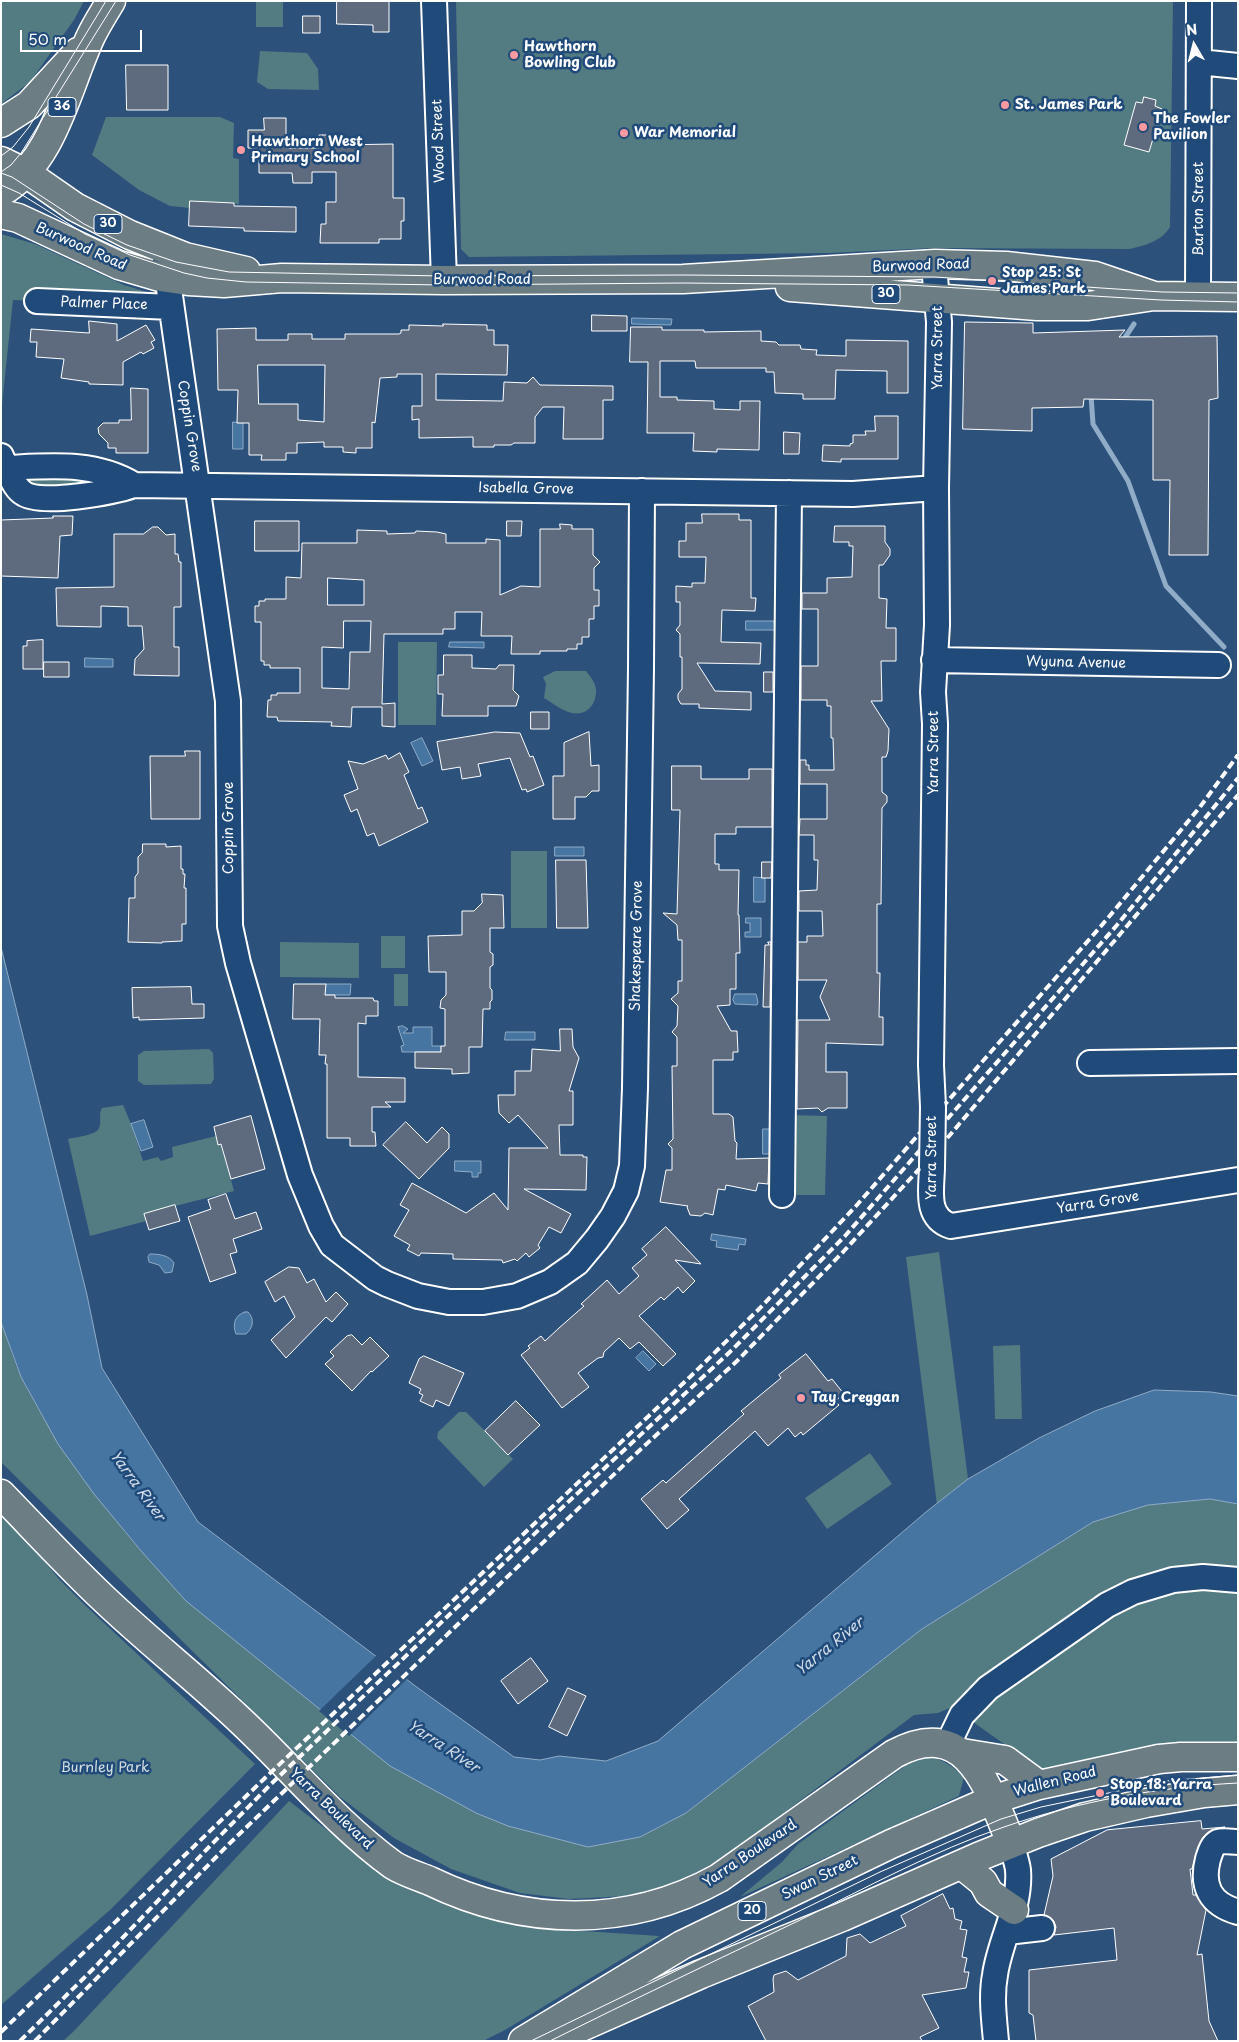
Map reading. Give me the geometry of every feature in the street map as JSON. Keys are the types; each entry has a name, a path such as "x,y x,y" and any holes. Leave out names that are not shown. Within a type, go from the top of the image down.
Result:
{"main road":[{"name":"36","path":"1,192 26,173 41,152 67,97 90,37 111,1"},
{"name":"36","path":"1,123 29,105 90,37"},
{"name":"Burwood Road","path":"1,161 26,173 75,207 165,250 198,260 282,278"},
{"name":"Burwood Road","path":"1,214 18,218 119,265 167,278 224,282 282,278 444,280 684,279 935,264 1006,266 1095,276 1154,296"},
{"name":"Burwood Road","path":"684,279 1037,306 1088,306 1154,296 1238,297"},
{"name":"Yarra Boulevard","path":"1,1494 103,1598 242,1722 339,1820 364,1842 396,1867 452,1892 491,1905 525,1912 595,1915 651,1907 676,1899 718,1878 894,1754 907,1747 930,1741 955,1749 1006,1760 1039,1784"},
{"path":"955,1749 969,1758 979,1772 1011,1844"},
{"name":"Wallen Road","path":"992,1800 1039,1784 1159,1759 1238,1757"},
{"path":"551,2041 708,1971 1058,1826 1117,1809 1196,1794 1238,1790"},
{"name":"Swan Street","path":"523,2041 682,1945 891,1844 992,1800"},
{"path":"962,1865 983,1882 989,1893 1011,1921"}],"street":[{"name":"Wood Street","path":"434,1 444,280"},
{"name":"Barton Street","path":"1198,296 1199,1"},
{"path":"1199,69 1238,66"},
{"path":"1199,69 1238,74"},
{"name":"Coppin Grove","path":"165,250 171,307 228,701 230,926 238,963 300,1175 321,1226 332,1245 375,1278 401,1290 434,1300 465,1302"},
{"name":"Yarra Street","path":"935,264 934,277 938,298 939,322 936,496 937,625 933,692 935,724 931,1203 933,1212 942,1223 958,1225"},
{"name":"Palmer Place","path":"37,301 171,307"},
{"name":"Isabella Grove","path":"4,462 84,467 120,476 134,484 936,496"},
{"name":"Shakespeare Grove","path":"465,1302 498,1300 532,1291 550,1282 577,1263 613,1216 626,1191 632,1166 641,687 642,491"},
{"path":"782,1195 789,493"},
{"name":"Wyuna Avenue","path":"934,660 1218,665"},
{"path":"1090,1062 1238,1061"},
{"name":"Yarra Grove","path":"958,1225 1238,1180"},
{"path":"955,1749 962,1714 976,1698 1107,1604 1133,1592 1173,1580 1203,1577 1238,1580"},
{"path":"1238,1842 1220,1842 1214,1845 1208,1860 1204,1879 1210,1894 1217,1904 1238,1912"},
{"path":"996,2041 993,1994 994,1974 1011,1921 1018,1888 1018,1868 1011,1844"},
{"path":"1011,1921 1042,1928"}],"green space":[{"path":"1,1 84,1 74,20 30,82 1,104"},
{"path":"256,1 283,1 283,27 256,27"},
{"name":"St. James Park","path":"456,1 1173,1 1170,227 1167,232 1157,239 1129,249 932,248 829,253 469,257 461,249"},
{"path":"260,51 307,53 318,69 319,90 268,89 257,82"},
{"path":"106,117 220,117 234,123 233,158 239,159 239,204 190,201 190,208 170,206 139,190 92,155"},
{"path":"1,234 35,244 124,285 153,294 37,301 13,300 1,414"},
{"path":"30,471 121,483 24,488 25,475"},
{"path":"398,642 437,642 436,725 398,725"},
{"path":"555,671 586,671 596,689 593,704 587,710 578,713 568,712 544,698 546,684 543,677"},
{"path":"511,851 547,851 547,928 511,928"},
{"path":"381,936 405,936 405,968 381,968"},
{"path":"280,942 359,943 359,978 280,977"},
{"path":"394,974 408,974 408,1006 394,1006"},
{"path":"209,1049 213,1053 214,1079 211,1084 144,1085 138,1081 138,1055 144,1051"},
{"path":"123,1105 143,1161 158,1157 161,1161 173,1157 172,1147 216,1136 218,1145 221,1144 234,1191 144,1214 146,1221 90,1236 68,1139 90,1134 97,1130 100,1125 102,1108"},
{"path":"788,1115 827,1116 825,1195 787,1195"},
{"path":"939,1252 968,1479 937,1505 906,1257"},
{"path":"1,1322 19,1372 48,1426 92,1490 142,1552 640,1837 686,1813 922,1629 1093,1522 1147,1505 1210,1499 1238,1504 1238,1745 1161,1745 1131,1749 1042,1771 952,1707 938,1713 914,1715 721,1860 673,1884 627,1896 569,1899 520,1893 451,1869 394,1838 340,1797 1,1462"},
{"path":"1020,1345 1022,1419 995,1419 993,1346"},
{"path":"459,1412 466,1412 513,1459 484,1487 437,1438 438,1432"},
{"path":"870,1453 892,1484 827,1529 805,1498"},
{"name":"Burnley Park","path":"1,1515 24,1537 60,1580 88,1608 255,1764 110,1910 1,2005"},
{"path":"929,1756 948,1764 964,1777 959,1796 740,1897 782,1862 798,1844 913,1760"},
{"path":"289,1801 389,1877 566,1927 568,1930 660,1936 505,2030 483,2041 63,2041"}],"water":[{"path":"632,318 672,319 671,325 632,324"},
{"path":"233,422 243,423 243,449 233,449"},
{"path":"746,621 774,621 775,630 746,630"},
{"path":"450,642 484,642 484,648 449,647"},
{"path":"85,658 113,659 113,667 85,667"},
{"path":"422,738 433,761 422,766 411,743"},
{"path":"555,847 584,847 584,856 555,856"},
{"path":"754,877 765,878 765,902 754,902"},
{"path":"746,918 761,918 761,937 745,937 745,932 750,932 750,923 746,923"},
{"name":"Yarra River","path":"1,947 87,1295 102,1368 198,1522 418,1688 514,1757 540,1760 559,1756 606,1761 658,1741 926,1512 968,1479 1039,1438 1095,1411 1154,1390 1211,1392 1238,1396 1238,1504 1210,1499 1148,1505 1093,1522 922,1629 686,1813 640,1837 588,1847 508,1826 476,1813 390,1766 186,1601 94,1494 58,1444 21,1377 1,1322"},
{"path":"326,984 351,984 350,995 325,995"},
{"path":"735,994 756,994 757,1005 735,1004 733,1000"},
{"path":"403,1026 408,1029 403,1033 413,1033 413,1027 432,1027 432,1046 441,1046 441,1052 402,1052 401,1046 404,1045 398,1027"},
{"path":"506,1032 535,1032 535,1040 505,1040"},
{"path":"144,1120 153,1147 141,1151 131,1124"},
{"path":"763,1129 776,1129 776,1154 763,1154"},
{"path":"455,1161 481,1161 481,1173 478,1173 478,1177 472,1177 472,1172 455,1171"},
{"path":"712,1234 746,1239 745,1245 739,1244 738,1250 716,1247 717,1241 711,1240"},
{"path":"150,1254 169,1258 174,1263 172,1272 165,1273 159,1265 149,1262 148,1257"},
{"path":"245,1312 248,1312 252,1318 252,1326 246,1334 236,1334 235,1320"},
{"path":"643,1351 656,1364 649,1371 636,1358"}],"pier":[{"path":"377,1655 408,1678 349,1736 319,1711"}],"building":[{"path":"337,1 389,1 389,32 373,32 373,25 337,24"},
{"path":"303,16 320,16 320,33 303,33"},
{"path":"126,65 168,65 168,110 127,110"},
{"name":"The Fowler Pavilion","path":"1144,97 1156,100 1155,106 1162,109 1149,152 1124,145 1136,102 1142,103"},
{"path":"264,118 286,118 286,148 319,148 319,135 337,135 338,145 393,144 393,198 404,198 404,221 401,221 401,239 379,239 379,243 320,243 321,224 326,224 326,202 336,202 336,172 312,172 312,183 293,183 292,173 259,173 259,158 254,158 254,148 248,148 248,130 264,130"},
{"path":"190,201 234,203 234,206 296,207 296,232 244,231 244,228 189,226"},
{"path":"592,315 627,316 627,331 592,331"},
{"path":"89,321 117,324 117,341 146,325 155,340 151,342 154,348 143,354 141,352 123,362 123,385 89,384 89,382 61,378 64,359 36,357 37,342 30,342 31,329 89,333"},
{"path":"965,322 1033,323 1033,333 1125,330 1119,337 1217,336 1218,398 1209,400 1208,555 1169,555 1170,480 1153,480 1153,400 1084,399 1083,407 1032,408 1032,431 963,429"},
{"path":"443,324 487,325 487,330 494,330 494,345 508,345 507,375 436,374 436,400 503,401 504,382 527,383 533,377 540,385 613,386 613,400 603,400 603,439 563,439 564,407 543,407 535,417 535,443 473,447 473,437 419,438 419,419 412,420 412,406 422,406 422,374 397,374 397,377 380,378 375,423 372,422 372,448 356,448 356,453 343,452 343,447 324,447 324,442 297,443 297,453 286,453 286,460 261,460 262,455 249,455 249,423 237,423 238,390 218,390 217,329 256,328 256,340 288,340 288,334 312,334 312,339 345,339 345,334 399,334 401,330 409,330 409,325 443,326","holes":["258,365 325,365 324,422 298,420 298,404 259,404"]},
{"path":"631,327 662,327 662,330 704,330 704,332 761,331 761,341 776,342 779,345 800,345 801,349 817,350 816,355 846,356 846,340 908,341 908,393 887,393 887,371 836,370 835,399 803,399 803,394 775,393 774,372 766,372 766,368 696,368 695,361 660,361 660,397 677,397 677,400 714,401 714,409 740,410 740,401 760,401 759,450 717,449 717,452 693,451 694,433 647,433 648,362 630,362"},
{"path":"131,388 148,389 148,453 116,453 116,448 108,448 108,443 99,434 98,428 103,423 119,423 119,420 131,420"},
{"path":"875,416 898,416 898,459 822,461 823,445 850,446 853,443 853,435 866,435 865,431 875,431"},
{"path":"784,432 800,433 799,454 784,454"},
{"path":"702,514 739,514 739,520 751,520 751,598 756,598 755,611 722,610 721,642 761,643 760,664 697,663 715,691 751,692 751,710 699,708 699,704 681,704 678,699 678,694 682,689 682,657 680,657 680,634 676,630 680,625 680,602 676,602 676,586 692,587 692,583 705,583 706,557 679,557 679,541 686,541 686,523 702,523"},
{"path":"53,516 73,516 72,535 60,536 58,578 1,576 1,520 53,518"},
{"path":"255,521 299,521 299,551 255,551"},
{"path":"507,521 522,521 521,536 507,536"},
{"path":"560,524 572,525 572,529 593,529 593,555 600,562 594,568 594,590 599,590 599,606 594,606 594,619 589,619 589,637 582,637 582,644 577,644 577,649 540,651 540,654 511,654 512,636 481,636 482,612 455,612 455,629 443,629 443,634 384,634 382,704 395,703 395,727 382,726 382,707 352,707 351,727 331,726 332,722 278,721 277,717 267,717 268,700 271,700 271,695 277,695 277,693 300,693 300,668 270,668 270,665 264,665 264,661 261,661 261,622 255,622 255,606 259,606 259,601 265,601 265,599 286,599 286,577 301,578 302,543 357,543 357,530 387,531 387,534 415,533 416,531 437,532 446,534 446,543 486,543 486,539 500,540 500,595 521,586 540,587 540,529 560,529","holes":["328,578 364,580 364,605 328,605","344,621 371,621 370,652 350,652 349,689 322,688 322,647 343,648"]},
{"path":"835,526 885,526 885,542 890,549 890,555 883,565 879,565 879,598 887,599 886,628 896,628 896,661 881,661 882,701 871,701 889,729 888,751 886,757 882,757 882,792 887,796 887,802 882,808 881,904 877,904 877,973 880,973 879,1017 883,1017 883,1045 826,1043 826,1072 847,1072 847,1108 828,1108 822,1112 818,1108 797,1109 798,1020 830,1020 820,997 827,980 798,980 798,942 807,942 807,936 823,936 822,911 799,911 799,891 817,890 818,860 814,860 814,835 799,835 800,819 827,819 827,784 800,784 800,760 806,760 809,770 834,770 833,738 831,738 831,706 827,706 827,700 801,700 801,666 818,666 818,609 802,609 802,593 827,593 827,578 852,577 853,546 849,546 849,542 834,542"},
{"path":"153,527 158,527 166,535 175,534 175,554 178,554 179,562 181,562 181,607 174,607 174,647 179,647 179,676 134,675 135,659 144,649 142,626 128,626 128,607 101,606 101,627 57,626 56,588 114,587 114,534 143,534"},
{"path":"43,640 43,669 23,669 23,646 27,646 27,641"},
{"path":"444,655 472,655 472,668 496,669 499,665 514,665 513,690 519,696 516,706 488,706 488,716 442,716 443,694 438,694 438,675 443,675"},
{"path":"44,662 69,662 69,677 44,677"},
{"path":"764,672 773,672 773,692 764,692"},
{"path":"531,712 549,712 549,729 531,729"},
{"path":"495,732 520,733 530,757 533,756 544,785 527,792 526,789 522,790 510,758 478,764 481,776 462,779 460,767 442,770 437,742"},
{"path":"589,732 591,766 599,765 599,791 592,791 586,797 575,797 575,819 553,819 553,776 564,776 564,743"},
{"path":"185,751 200,751 200,819 151,819 150,756 185,756"},
{"path":"400,753 409,772 404,775 418,809 422,807 428,822 379,846 374,833 367,836 357,809 351,812 344,795 358,789 348,761 363,764 386,755 388,759"},
{"path":"672,766 701,766 701,779 749,779 749,769 772,769 772,827 736,827 736,834 715,834 715,864 719,864 719,870 739,870 738,915 740,953 736,953 736,989 730,989 730,1005 717,1006 731,1031 737,1031 738,1052 733,1052 733,1060 713,1060 713,1114 729,1114 733,1117 735,1141 737,1143 736,1159 769,1158 768,1184 758,1183 756,1191 726,1185 725,1190 718,1189 713,1215 705,1213 701,1216 690,1215 688,1206 660,1202 666,1170 672,1170 672,1148 668,1144 673,1139 672,1066 677,1066 677,1037 672,1032 677,1026 678,1006 671,999 678,993 678,981 682,981 682,940 678,940 677,925 663,913 677,914 680,810 672,810"},
{"path":"143,844 166,844 166,847 181,846 181,869 183,869 183,874 185,874 184,888 186,888 186,924 182,924 182,941 162,943 128,942 129,898 135,898 135,877 138,873 138,857 142,853"},
{"path":"556,860 586,860 588,928 557,928"},
{"path":"762,862 772,862 771,878 762,878"},
{"path":"482,894 503,895 504,928 490,928 490,952 493,954 493,965 490,967 492,1000 490,1002 490,1009 483,1009 482,1047 469,1047 469,1073 452,1074 452,1069 415,1068 415,1052 441,1052 441,1046 445,1046 445,1009 440,1008 441,1000 446,995 446,972 429,972 428,936 462,935 462,911 474,911 482,903"},
{"path":"768,942 771,942 770,1007 763,1007 765,945 769,945"},
{"path":"294,984 326,984 325,995 335,995 335,998 373,998 374,1001 378,1001 378,1016 366,1016 366,1024 358,1023 358,1077 405,1078 405,1102 385,1102 391,1107 372,1107 372,1132 375,1132 376,1146 350,1146 350,1138 327,1138 327,1064 325,1064 326,1055 319,1055 320,1019 293,1019"},
{"path":"191,987 192,1004 204,1004 204,1018 139,1020 139,1017 133,1018 132,988"},
{"path":"560,1029 572,1029 573,1047 579,1058 569,1091 573,1091 573,1125 559,1125 560,1155 583,1155 583,1157 587,1157 586,1190 524,1189 571,1214 561,1233 549,1227 538,1245 540,1248 529,1257 526,1253 517,1261 515,1259 503,1263 502,1260 453,1259 453,1254 421,1253 419,1256 407,1250 410,1245 394,1236 409,1210 400,1205 412,1183 466,1213 494,1193 508,1210 509,1148 548,1148 518,1115 509,1123 499,1113 498,1095 515,1095 515,1071 531,1071 532,1049 560,1051"},
{"path":"251,1116 265,1169 231,1179 221,1144 218,1145 214,1127"},
{"path":"406,1122 427,1143 442,1127 449,1134 449,1148 419,1179 383,1145"},
{"path":"226,1194 235,1219 256,1212 262,1229 233,1239 237,1252 230,1254 236,1273 210,1282 188,1217 211,1209 208,1200"},
{"path":"175,1205 180,1221 149,1230 144,1214"},
{"path":"666,1227 701,1264 675,1260 695,1281 683,1293 678,1287 664,1300 661,1297 639,1316 676,1354 663,1366 639,1342 630,1349 619,1338 604,1352 603,1357 598,1358 578,1373 589,1387 562,1408 521,1355 530,1348 528,1346 541,1336 545,1341 584,1306 581,1304 607,1280 619,1294 639,1276 632,1268 647,1255 642,1249"},
{"path":"289,1267 299,1268 307,1283 314,1279 326,1302 336,1292 348,1304 332,1322 326,1317 286,1358 271,1340 295,1317 284,1296 275,1302 265,1282"},
{"path":"352,1335 362,1345 370,1337 389,1356 352,1391 325,1364 334,1356 330,1352 347,1336"},
{"path":"806,1354 828,1381 832,1379 844,1394 835,1401 839,1405 803,1435 801,1432 795,1437 788,1428 768,1446 755,1431 679,1499 689,1510 667,1529 641,1499 663,1480 666,1483 744,1414 741,1411 781,1378 779,1375"},
{"path":"424,1356 464,1373 449,1406 436,1400 433,1407 420,1401 423,1395 419,1393 421,1389 409,1383 419,1359"},
{"path":"516,1401 540,1425 508,1455 485,1431"},
{"path":"531,1658 548,1681 518,1704 501,1681"},
{"path":"568,1688 586,1696 567,1736 549,1727"},
{"path":"1201,1821 1202,1829 1225,1827 1211,1830 1203,1837 1192,1869 1190,1869 1193,1895 1196,1895 1206,1910 1197,1955 1202,1954 1209,2021 1218,2041 1036,2041 1033,2015 1029,2013 1029,1970 1117,1960 1114,1928 1054,1935 1056,1927 1053,1920 1044,1915 1053,1876 1051,1859 1107,1830"},
{"path":"943,1894 950,1909 953,1908 955,1919 962,1921 960,1929 967,1930 962,1957 967,1958 964,1972 969,1972 966,1988 922,1995 939,2028 920,2037 922,2041 766,2041 748,2006 774,1992 774,1975 786,1971 798,1980 846,1956 847,1938 860,1934 870,1943 906,1926 901,1916"}],"waterway":[{"path":"1122,342 1134,324"},
{"path":"1091,395 1093,424 1128,481 1166,586 1224,647"}],"tram line":[{"path":"1,156 13,147 29,127 106,1"},
{"path":"1,172 11,165 21,153 116,1"},
{"path":"1,173 12,177 84,224 127,245 176,262 229,272 443,276 935,277 1162,292 1238,293"},
{"path":"1,185 19,193 85,234 130,255 184,273 207,278 246,282 444,285 683,283 908,285 1161,300 1238,302"},
{"path":"531,2041 880,1872 1001,1819 1041,1807 1166,1781 1238,1775"},
{"path":"550,2041 900,1871 951,1847 1004,1827 1061,1810 1120,1797 1179,1788 1238,1783"}],"railway":[{"path":"1,2032 265,1778 691,1376 761,1307 856,1206 1108,918 1200,807 1238,755"},
{"path":"20,2041 92,1970 271,1784 566,1504 732,1350 845,1236 1117,925 1238,778"},
{"path":"35,2041 229,1844 629,1460 737,1361 843,1252 944,1142 1238,795"}],"place":[{"name":"Hawthorn Bowling Club","path":"514,55"},
{"name":"St. James Park","path":"1005,105"},
{"name":"The Fowler Pavilion","path":"1143,127"},
{"name":"War Memorial","path":"624,133"},
{"name":"Hawthorn West Primary School","path":"241,150"},
{"name":"Stop 25: St James Park","path":"992,281"},
{"name":"Tay Creggan","path":"801,1398"},
{"name":"Stop 18: Yarra Boulevard","path":"1100,1793"}]}
